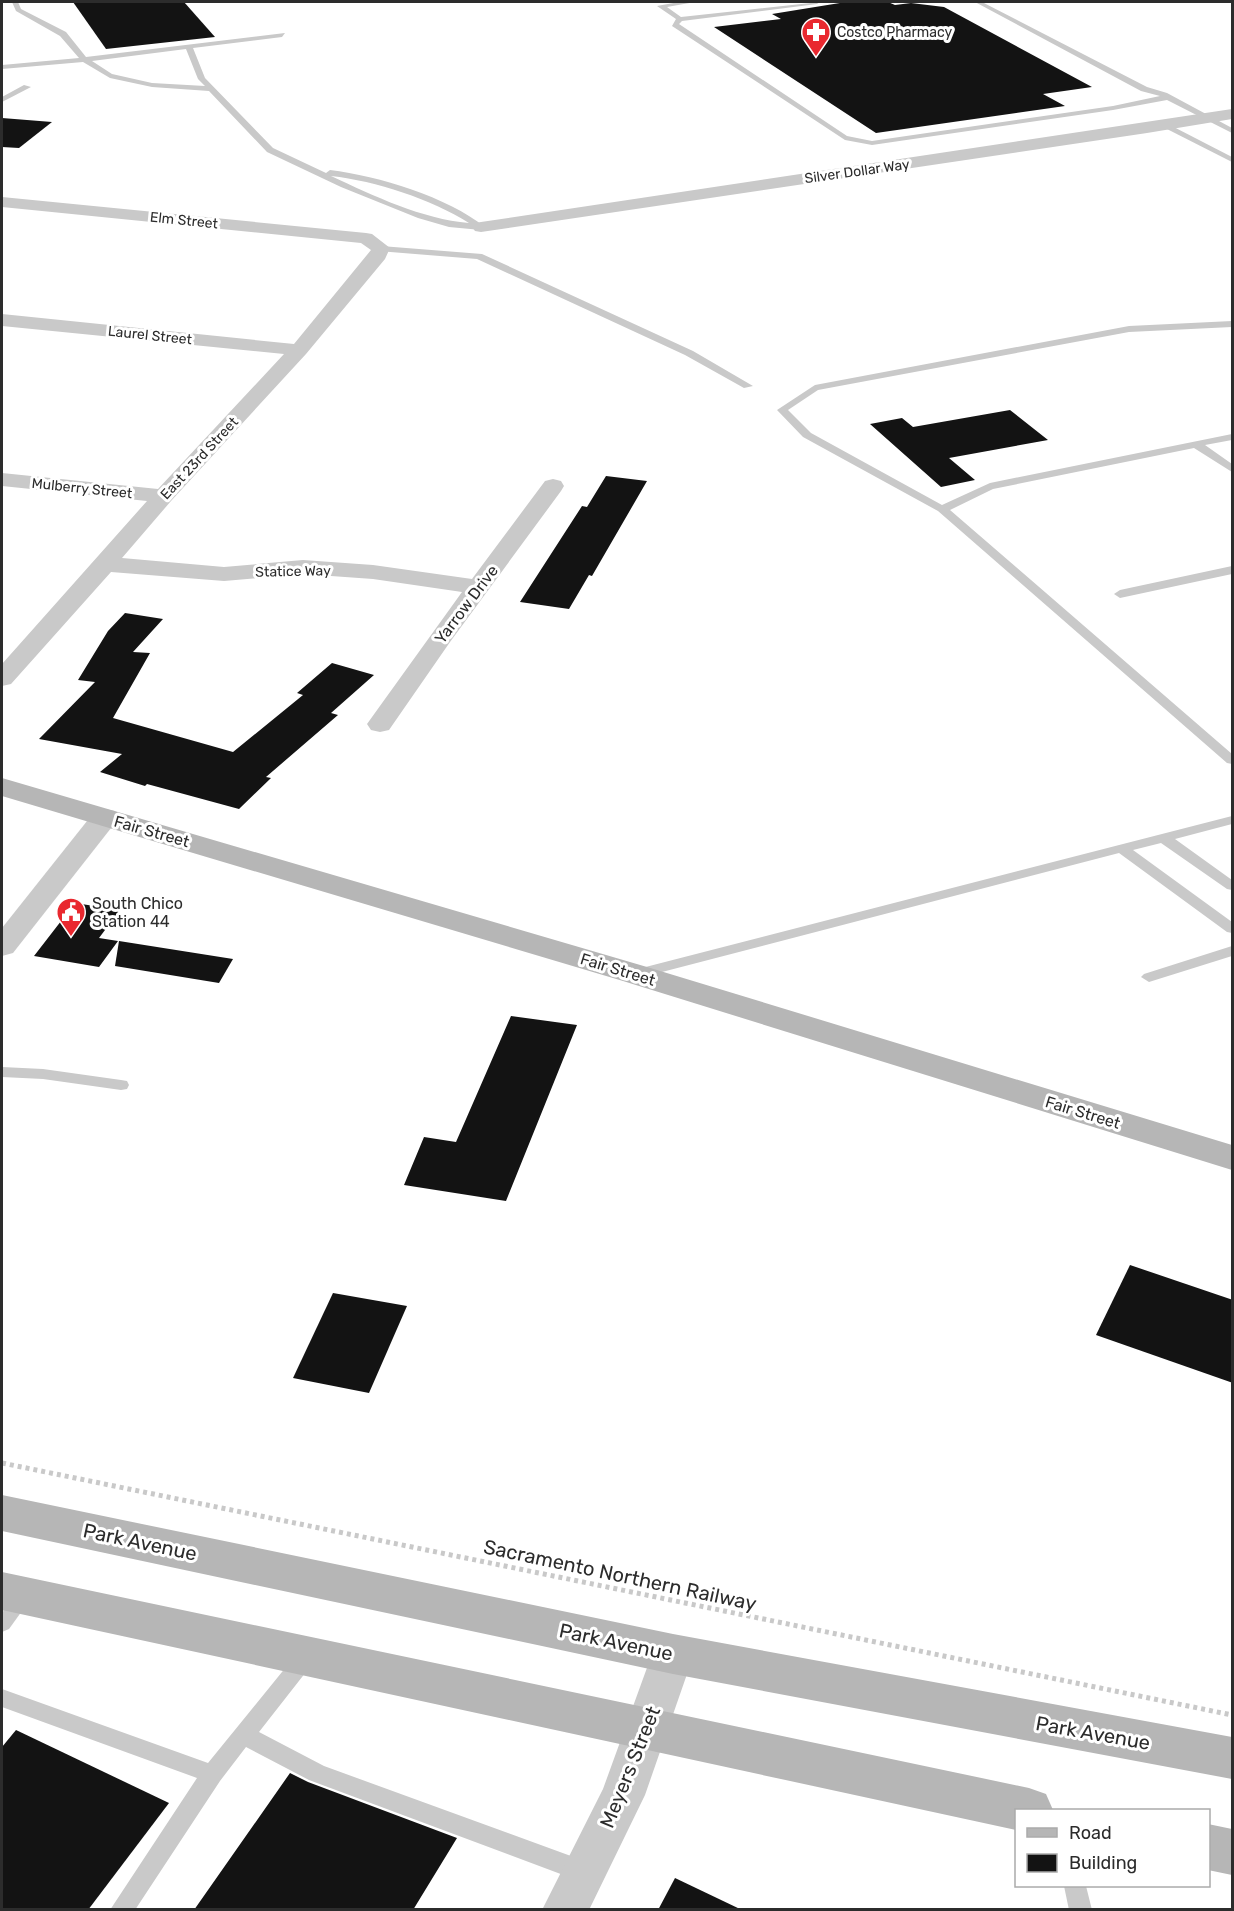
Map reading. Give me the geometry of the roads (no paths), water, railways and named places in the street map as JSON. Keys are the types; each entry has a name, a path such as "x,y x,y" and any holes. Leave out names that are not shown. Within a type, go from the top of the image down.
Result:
{"main road":[{"name":"Fair Street","path":"2,787 635,974 1233,1158"},
{"name":"Park Avenue","path":"2,1513 674,1654 1233,1758"},
{"path":"9,1603 306,1657 1024,1809"},
{"path":"1210,1847 1233,1852"}],"street":[{"name":"Silver Dollar Way","path":"481,227 1233,114"},
{"name":"Elm Street","path":"2,202 373,244"},
{"name":"East 23rd Street","path":"2,679 163,496 299,350 379,255 373,244"},
{"name":"Laurel Street","path":"2,320 299,350"},
{"name":"Mulberry Street","path":"2,479 163,496"},
{"name":"Yarrow Drive","path":"380,724 553,486"},
{"name":"Statice Way","path":"105,564 224,574 303,567 373,572 479,588"},
{"path":"2,947 105,817"},
{"name":"Meyers Street","path":"575,1891 623,1795 674,1654"}],"lane":[{"path":"15,2 18,10 63,34 84,59 110,76 152,86 211,89"},
{"path":"680,19 660,6 692,2"},
{"path":"817,2 680,19 675,24 845,138 858,142 872,143 1067,115 1168,97"},
{"path":"978,2 1144,89 1168,97 1233,131"},
{"path":"2,67 282,35"},
{"path":"189,46 202,79 270,150 421,216 449,224 481,227"},
{"path":"2,100 27,87"},
{"path":"1166,125 1233,160"},
{"path":"317,172 356,176 448,206 481,227"},
{"path":"373,244 479,256 689,353 748,386"},
{"path":"1233,324 1129,329 815,388 782,410 807,435 942,509 1233,760"},
{"path":"942,509 990,486 1233,437"},
{"path":"1196,444 1233,469"},
{"path":"1119,594 1233,570"},
{"path":"635,974 1233,820"},
{"path":"1164,838 1233,886"},
{"path":"1121,848 1233,929"},
{"path":"1149,977 1233,951"},
{"path":"2,1072 43,1074 121,1085"},
{"path":"121,1910 212,1774 306,1657"},
{"path":"2,1698 212,1774"},
{"path":"243,1735 317,1773 575,1891"},
{"path":"1076,1887 1081,1910"}],"place":[{"name":"Costco Pharmacy","path":"816,58"},
{"name":"South Chico Station 44","path":"71,938"}]}
